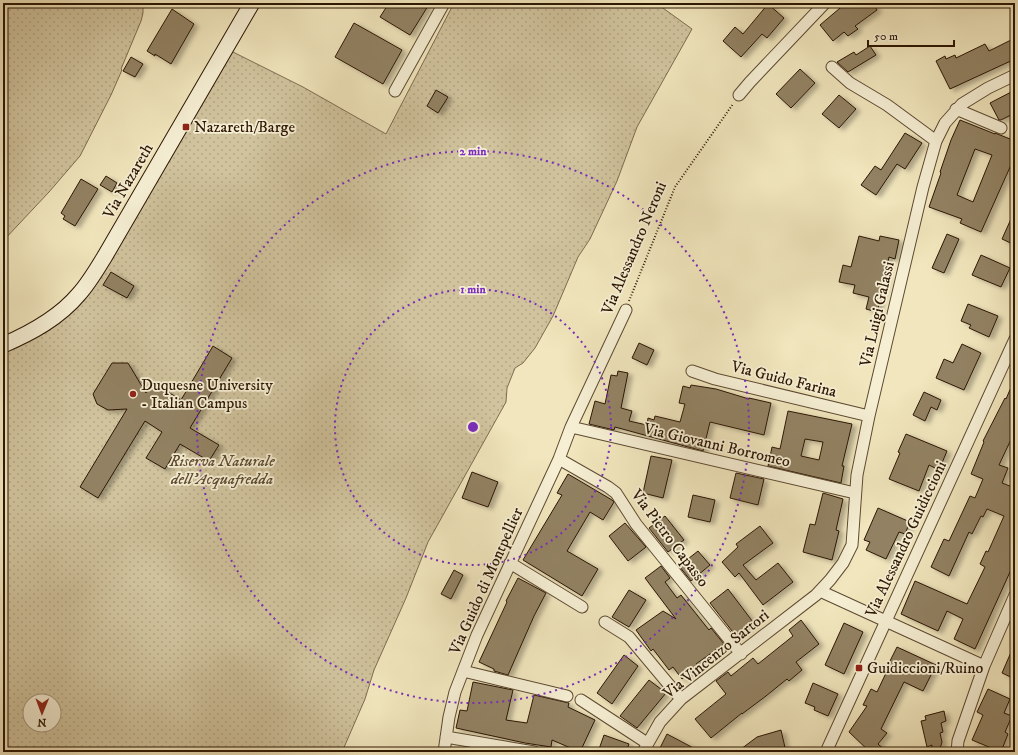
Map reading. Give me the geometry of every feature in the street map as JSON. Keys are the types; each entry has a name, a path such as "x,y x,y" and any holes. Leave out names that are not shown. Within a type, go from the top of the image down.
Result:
{"street":[{"name":"Via Nazareth","path":"3,345 26,335 50,320 72,302 84,288 105,256 252,3"},
{"path":"395,91 444,3"},
{"path":"739,95 824,3"},
{"path":"832,67 850,83 887,105 936,141"},
{"name":"Via Luigi Galassi","path":"820,591 843,563 852,545 857,475 869,416 923,187 936,141 945,123 956,109 978,93 1015,75"},
{"path":"956,109 1001,128"},
{"name":"Via Alessandro Neroni","path":"571,427 626,310"},
{"name":"Via Alessandro Guidiccioni","path":"826,752 1015,339"},
{"name":"Via Guido Farina","path":"692,371 714,379 869,416"},
{"name":"Via Guido di Montpellier","path":"444,752 452,701 477,635 559,459 571,427"},
{"name":"Via Giovanni Borromeo","path":"571,427 855,493"},
{"name":"Via Pietro Capasso","path":"559,459 616,493 636,524 740,654"},
{"path":"510,563 582,607"},
{"path":"820,591 984,666"},
{"name":"Via Vincenzo Sartori","path":"645,747 660,722 682,699 820,591"},
{"path":"957,752 958,741 984,666 1015,595"},
{"path":"605,622 629,637 682,699"},
{"path":"463,672 567,696"},
{"path":"581,700 645,747"},
{"path":"446,737 534,752"}],"path":[{"name":"Via Alessandro Neroni","path":"626,310 675,187 739,95"}],"green space":[{"path":"3,3 143,3 143,13 111,95 80,156 3,241"},
{"name":"Riserva Naturale dell'Acquafredda","path":"454,3 656,3 692,29 637,127 617,181 590,239 578,257 553,316 535,348 523,363 515,368 507,388 506,402 428,542 406,598 374,670 365,699 342,752 3,752 3,349 39,332 45,333 62,321 78,305 231,51 303,87 386,134"}],"building":[{"path":"389,3 423,3 428,6 410,35 380,17"},
{"path":"846,3 873,3 877,10 855,26 858,29 848,36 844,32 833,41 820,25"},
{"path":"768,4 784,18 767,38 762,34 741,57 723,41 735,27 743,34"},
{"path":"172,9 194,24 171,64 147,51"},
{"path":"354,23 402,50 383,84 335,57"},
{"path":"1015,38 1015,59 950,89 936,61 945,56 946,59 955,55 956,58 985,44 989,51"},
{"path":"870,46 876,55 848,72 837,62 854,52 856,55"},
{"path":"131,57 143,64 135,77 123,71"},
{"path":"800,69 815,83 791,108 776,94"},
{"path":"436,90 448,97 438,113 427,106"},
{"path":"1015,90 1015,113 999,120 990,103"},
{"path":"839,95 856,109 839,128 822,114"},
{"path":"960,120 1015,141 1015,156 981,232 960,223 962,219 929,207 951,140","holes":["975,149 992,155 973,202 957,195"]},
{"path":"905,133 922,143 905,169 897,164 876,195 861,185 875,166 881,170"},
{"path":"106,176 117,183 112,192 100,185"},
{"path":"81,179 98,189 75,226 63,219 65,216 61,213"},
{"path":"1015,210 1015,245 1002,239"},
{"path":"947,234 959,239 944,273 932,268"},
{"path":"859,236 879,241 880,236 899,240 895,259 889,257 877,312 866,309 869,297 853,293 855,285 839,282 843,265 851,267"},
{"path":"981,255 1010,268 1001,287 972,275"},
{"path":"111,272 134,286 127,298 103,285"},
{"path":"968,304 998,316 989,337 969,328 971,325 961,321"},
{"path":"639,343 654,350 647,365 632,358"},
{"path":"962,344 981,353 964,390 936,378 944,359 953,363"},
{"path":"213,346 232,358 190,428 219,445 209,461 180,444 165,469 146,458 162,432 145,421 98,498 80,487 127,409 108,410 97,404 93,394 112,363 128,363 146,393 152,382 181,400"},
{"path":"618,371 628,373 621,408 632,411 629,421 647,425 648,418 654,420 655,416 680,422 685,404 679,403 683,386 690,388 691,385 716,389 749,399 771,403 764,435 710,422 703,451 615,427 614,430 589,424 595,401 605,404 611,375 617,376"},
{"path":"1015,378 1015,431 999,465 1008,468 1002,483 1015,488 1015,561 975,649 954,639 963,619 947,611 938,631 901,614 915,581 967,604 985,567 980,564 986,551 988,552 1004,516 987,509 983,517 981,516 972,534 969,532 949,576 931,567 944,539 949,541 970,496 975,498 983,479 971,474 984,442 983,441 1005,398 1006,399"},
{"path":"924,392 941,400 937,410 931,407 925,421 913,415"},
{"path":"788,411 852,424 842,466 844,466 841,483 768,466 772,447 780,449","holes":["805,439 823,442 819,460 801,456"]},
{"path":"906,434 947,451 939,470 929,465 919,491 889,479"},
{"path":"651,456 672,460 663,498 643,493"},
{"path":"472,472 498,482 488,507 462,498"},
{"path":"736,473 764,479 758,505 730,498"},
{"path":"568,474 614,502 603,520 590,512 567,551 598,569 582,596 523,560 562,495 557,493"},
{"path":"823,493 843,499 836,530 839,531 832,560 803,552 810,524 815,525"},
{"path":"693,495 715,500 710,522 688,517"},
{"path":"878,508 910,522 905,534 899,532 886,559 866,550 870,542 864,540"},
{"path":"665,516 684,540 668,552 649,528"},
{"path":"625,523 646,547 628,561 609,536"},
{"path":"760,526 773,543 743,565 756,580 778,563 793,582 763,605 739,573 735,577 722,562 738,547 736,544"},
{"path":"698,551 710,565 691,581 679,566"},
{"path":"661,566 670,578 665,582 677,598 681,595 709,630 711,628 724,644 696,664 698,666 682,679 673,667 669,670 653,649 651,651 636,630 663,611 676,619 645,578"},
{"path":"454,570 463,575 451,599 441,594"},
{"path":"518,578 546,593 534,616 508,675 494,671 494,669 479,662"},
{"path":"728,589 753,622 736,636 710,603"},
{"path":"629,590 646,600 629,627 612,617"},
{"path":"801,620 819,644 796,662 802,670 789,681 787,679 711,738 695,719 726,694 716,681 728,672 731,676 753,658 758,664 793,636 789,630"},
{"path":"844,623 863,632 844,674 825,665"},
{"path":"1015,643 1015,679 1002,673"},
{"path":"897,647 936,665 923,691 904,682 881,729 887,733 878,744 887,752 870,752 849,732 867,706 863,705 871,689 877,692 886,673 884,673"},
{"path":"624,655 638,666 612,704 597,693"},
{"path":"649,680 666,693 637,728 620,716"},
{"path":"473,682 513,690 506,720 527,723 534,695 569,703 568,707 595,720 580,752 552,740 551,747 456,728 460,710 467,711"},
{"path":"813,683 838,694 828,716 814,710 815,707 805,703"},
{"path":"988,689 1010,699 1004,713 1012,716 1005,732 1008,734 1001,752 972,740 983,715 977,712"},
{"path":"944,711 946,721 941,723 943,732 940,733 942,742 939,752 931,752 932,745 927,747 921,721 926,720 925,716"},
{"path":"781,730 786,752 737,752 757,737"},
{"path":"667,734 701,752 665,752 660,748"},
{"path":"604,735 629,744 626,752 598,752"}],"place":[{"name":"Nazareth/Barge","path":"186,127"},
{"name":"Duquesne University - Italian Campus","path":"133,394"},
{"name":"Guidiccioni/Ruino","path":"859,668"}]}
